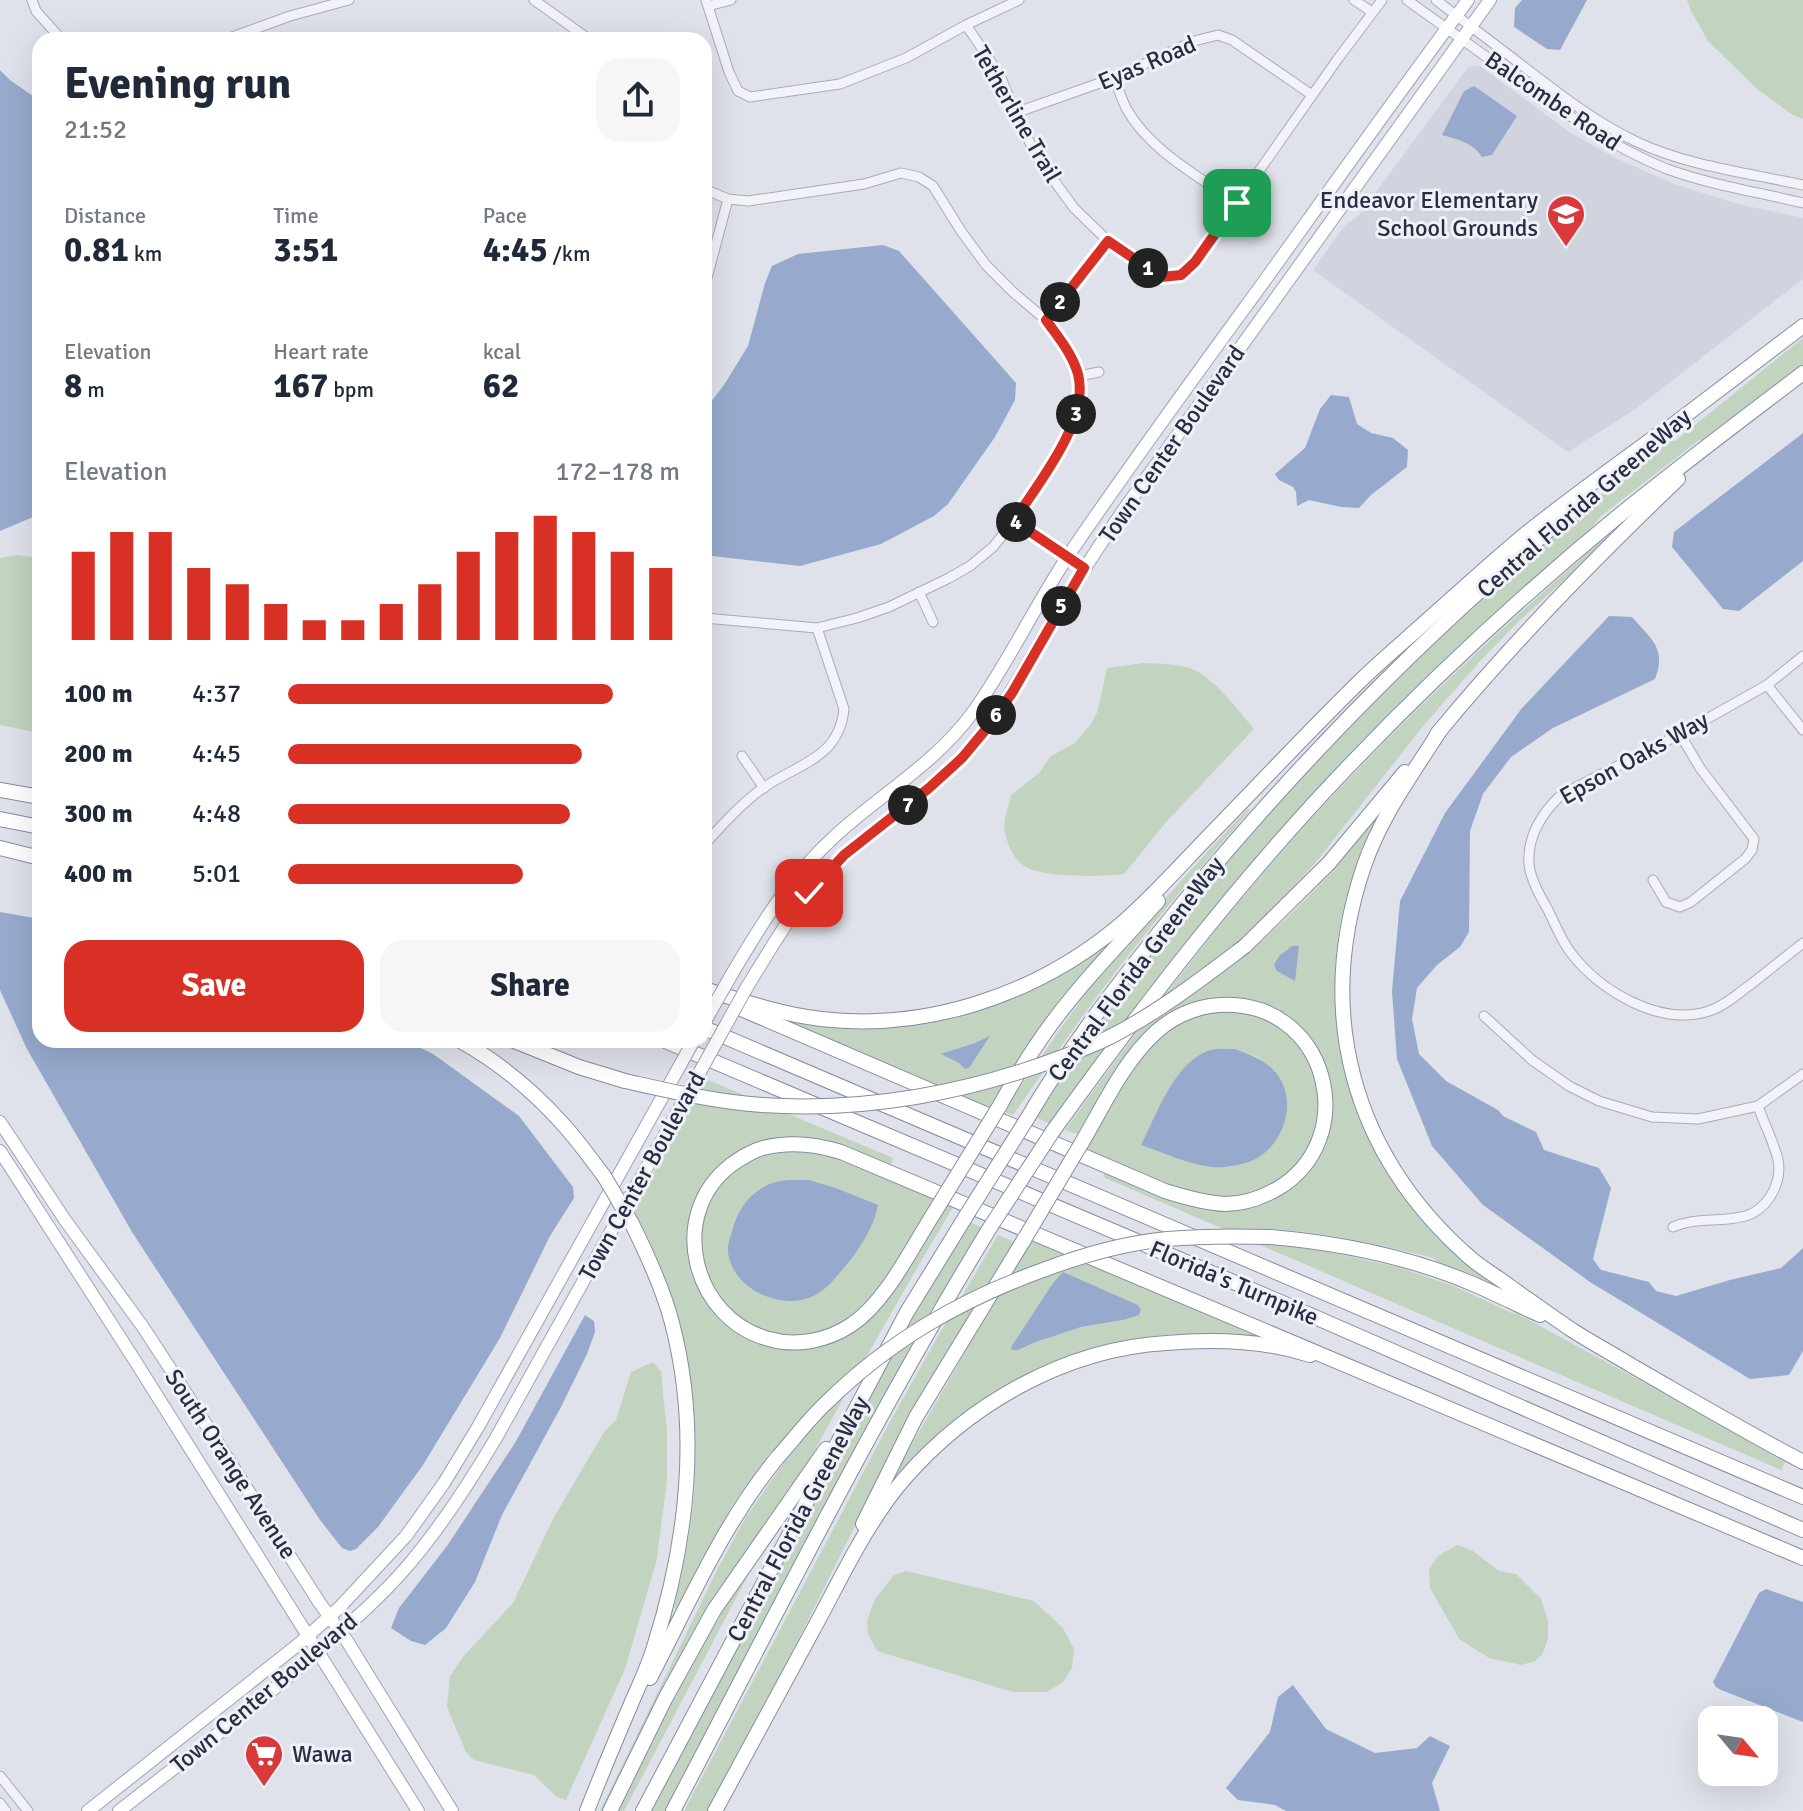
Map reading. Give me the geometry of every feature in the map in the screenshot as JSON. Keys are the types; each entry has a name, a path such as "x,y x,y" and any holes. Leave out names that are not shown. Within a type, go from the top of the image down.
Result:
{"highway":[{"name":"Central Florida GreeneWay","path":"643,1811 907,1312 1055,1071 1111,995 1197,887 1288,781 1453,615 1629,464 1663,431 1803,326"},
{"name":"Central Florida GreeneWay","path":"673,1811 937,1316 1053,1131 1138,1015 1283,838 1431,683 1615,518 1803,373"},
{"path":"532,1048 625,1081 705,1099 762,1105 853,1105 956,1091 1035,1068 1102,1041 1156,1012 1245,946 1329,863 1520,639 1617,537 1733,426"},
{"path":"712,993 788,1013 856,1021 931,1015 1008,994 1043,978 1116,929 1137,910 1357,684 1479,574 1526,534 1663,431"},
{"path":"1441,729 1382,823 1364,864 1345,950 1343,1024 1351,1072 1367,1117 1388,1161 1412,1197 1470,1258 1573,1331 1740,1429 1803,1462"},
{"path":"1283,760 1072,998 1039,1041 999,1107 934,1213 868,1311 850,1326 831,1335 812,1341 779,1342 735,1324 711,1299 696,1263 694,1243 696,1222 713,1184 741,1158 760,1148 781,1144 825,1147 1035,1232 1283,1336 1803,1558"},
{"path":"0,790 32,796"},
{"path":"0,819 32,825"},
{"path":"0,848 32,856"},
{"path":"712,994 1076,1152 1165,1191 1199,1201 1224,1204 1256,1199 1279,1188 1296,1174 1311,1155 1322,1130 1324,1085 1308,1047 1286,1024 1272,1015 1243,1005 1201,1007 1169,1021 1143,1045 1125,1071 1081,1144 1076,1152 1025,1238 916,1417 766,1717"},
{"name":"Florida's Turnpike","path":"712,1028 1803,1497"},
{"path":"473,1048 517,1080 561,1122 604,1176 651,1263 672,1323 682,1369 688,1428 684,1515 674,1573 653,1649 587,1811"},
{"name":"Florida's Turnpike","path":"682,1048 1278,1301 1803,1530"},
{"path":"600,1779 719,1545 757,1483 825,1404 863,1370 925,1325 989,1290 1060,1263 1112,1248 1165,1239 1271,1237 1313,1240 1414,1263 1471,1283 1573,1331"},
{"path":"715,1811 864,1537 903,1480 953,1429 982,1409 1060,1367 1124,1348 1151,1344 1212,1341 1254,1343 1305,1353 1386,1382"},
{"path":"610,1811 665,1699 714,1610 861,1399"}],"main road":[{"name":"Town Center Boulevard","path":"712,1010 761,924 785,889 812,858 936,754 972,714 1067,557 1117,484 1468,0"},
{"name":"Town Center Boulevard","path":"119,1811 340,1632 408,1566 439,1527 470,1482 780,933 809,893 844,855 929,788 962,758 987,728 1012,693 1084,568 1147,476 1490,0"},
{"name":"Town Center Boulevard","path":"88,1811 330,1617 406,1536 444,1483 478,1427 690,1048"},
{"name":"South Orange Avenue","path":"0,1122 65,1220 143,1327 452,1811"},
{"name":"South Orange Avenue","path":"0,1151 418,1811"}],"street":[{"path":"32,0 36,11 55,32"},
{"path":"246,32 349,0"},
{"path":"534,0 580,32"},
{"path":"731,0 707,3 729,72 738,91 750,97 840,84 906,58 1019,0"},
{"path":"1354,0 1372,12"},
{"name":"Tetherline Trail","path":"966,25 1000,75 1037,157 1074,208 1108,241 1161,277 1181,275 1195,262 1382,0"},
{"name":"Balcombe Road","path":"1407,0 1599,136 1668,169 1803,203"},
{"name":"Balcombe Road","path":"1436,0 1570,102 1638,143 1711,166 1803,185"},
{"name":"Eyas Road","path":"1015,113 1114,78 1194,41 1218,35 1232,40 1312,95"},
{"path":"1114,78 1125,107 1140,128 1165,153 1237,203"},
{"path":"712,192 728,199 748,201 864,184 901,173 919,177 933,186 986,265 1046,320 1067,348 1079,376 1079,404 1072,429 1014,521 993,547 970,566 889,607 817,628 712,619"},
{"path":"712,259 728,199"},
{"path":"1046,320 1108,241"},
{"path":"1079,376 1099,372"},
{"path":"1014,521 1084,568"},
{"path":"919,592 933,622"},
{"path":"712,836 764,788 800,768 834,741 843,722 844,709 817,628"},
{"name":"Epson Oaks Way","path":"1803,656 1767,685 1561,795 1548,807 1536,827 1529,865 1537,889 1569,951 1600,983 1631,1002 1674,1014 1709,1011 1725,1004 1803,943"},
{"path":"1767,685 1803,730"},
{"path":"1653,880 1666,902 1680,907 1691,902 1752,850 1754,839 1700,768 1680,734"},
{"path":"742,756 764,788"},
{"path":"1484,1016 1532,1060 1569,1086 1599,1101 1652,1117 1698,1119 1758,1106 1803,1074"},
{"path":"1673,1227 1687,1221 1751,1215 1765,1205 1778,1178 1778,1161 1758,1106"},
{"path":"0,1776 28,1811"},
{"path":"0,1803 6,1811"}],"shaded area":[{"name":"Endeavor Elementary School Grounds","path":"1469,66 1480,66 1568,131 1615,158 1674,184 1738,204 1803,218 1803,279 1637,408 1568,452 1313,270 1344,226 1359,215"}],"green space":[{"path":"1687,0 1803,0 1803,119 1756,88 1708,41"},
{"path":"1803,338 1803,364 1601,516 1587,533 1535,579 1182,948 1094,1062 1051,1124 1032,1116 1185,912 1295,783 1353,721 1475,603 1547,540"},
{"path":"1606,536 1610,539 1519,621 1482,659 1424,725 1316,862 1280,902 1240,939 1251,951 1332,872 1376,821 1346,898 1335,969 1336,1013 1343,1058 1355,1101 1371,1142 1393,1181 1420,1218 1458,1256 1509,1293 1433,1258 1373,1244 1273,1229 1271,1245 1320,1250 1398,1267 1456,1287 1516,1313 1785,1462 1781,1470 1103,1177 1106,1170 1168,1196 1272,1199 1298,1180 1317,1156 1328,1129 1332,1101 1327,1072 1315,1046 1296,1023 1268,1006 1246,999 1223,997 1195,1002 1170,1013 1136,1045 1115,1074 1080,1135 1065,1130 1199,951 1323,806 1441,687"},
{"path":"17,555 32,557 32,731 0,725 0,558"},
{"path":"1143,663 1180,666 1200,673 1222,692 1254,729 1167,821 1124,874 1056,874 1023,865 1011,850 1004,828 1011,795 1039,773 1051,756 1075,743 1090,725 1097,713 1107,668"},
{"path":"1248,809 1120,966 1013,1115 1003,1111 1104,971"},
{"path":"1113,939 991,1109 773,1018 981,1009 1057,977"},
{"path":"1233,1011 1265,1019 1278,1026 1297,1045 1311,1067 1318,1100 1316,1121 1311,1140 1289,1171 1257,1191 1216,1197 1167,1185 1084,1150 1127,1077 1153,1044 1191,1017","holes":["1235,1049 1258,1057 1277,1074 1142,1145 1168,1090 1197,1056 1210,1050"]},
{"path":"706,1079 893,1158 890,1165 789,1138 769,1141 752,1150 696,1204 688,1233 691,1269 718,1317 748,1338 773,1345 840,1339 948,1201 955,1204 826,1429 624,1811 600,1811 717,1570 746,1517 783,1464 770,1453 735,1502 677,1609 674,1608 693,1507 694,1419 690,1383 674,1311 663,1276 633,1209"},
{"path":"796,1149 827,1153 937,1196 898,1262 863,1307 833,1328 818,1333 785,1335 754,1326 718,1296 704,1264 703,1224 707,1209 727,1177 759,1156","holes":["809,1180 878,1206 752,1194 776,1182"]},
{"path":"965,1220 983,1228 934,1306 666,1811 641,1811"},
{"path":"998,1235 1017,1243 871,1494 710,1811 684,1811 891,1420"},
{"path":"1032,1237 1280,1340 1170,1334 1118,1342 1059,1361 988,1397 941,1433 887,1490","holes":["1063,1273 1141,1309 1123,1320 1062,1332 1018,1350"]},
{"path":"653,1362 661,1372 667,1432 667,1480 657,1559 625,1669 566,1800 557,1797 534,1775 474,1760 466,1752 447,1707 450,1676 462,1658 513,1603 553,1519 604,1432 616,1420 631,1372"},
{"path":"1457,1545 1473,1551 1499,1571 1516,1574 1541,1599 1548,1621 1548,1639 1542,1655 1535,1661 1521,1665 1489,1658 1459,1639 1430,1588 1429,1569 1438,1556"},
{"path":"906,1571 1034,1601 1063,1628 1074,1649 1072,1668 1063,1682 1047,1692 1013,1692 877,1651 868,1634 867,1621 875,1599 894,1575"}],"water":[{"path":"1522,0 1587,0 1560,50 1547,49 1514,27 1515,8"},
{"path":"0,70 32,95 32,517 0,531"},
{"path":"1474,86 1517,116 1492,155 1482,157 1470,145 1442,135 1464,91"},
{"path":"883,245 899,251 1016,383 1015,400 995,437 948,504 934,516 881,544 800,566 712,556 712,401 748,346 772,266 798,254"},
{"path":"1331,395 1349,397 1357,424 1371,433 1393,438 1408,450 1407,467 1359,508 1309,500 1297,506 1293,487 1279,480 1275,474 1305,448 1320,409"},
{"path":"1803,433 1803,561 1739,611 1723,609 1672,547 1674,532"},
{"path":"1609,616 1632,617 1651,638 1659,659 1655,679 1553,728 1511,757 1483,794 1470,831 1469,932 1460,947 1437,965 1417,988 1412,1019 1419,1054 1446,1081 1536,1132 1544,1150 1599,1168 1611,1188 1593,1259 1601,1270 1649,1282 1656,1291 1676,1296 1781,1268 1803,1248 1803,1351 1789,1375 1750,1379 1590,1282 1483,1205 1432,1146 1397,1059 1392,991 1400,901 1445,813 1522,708"},
{"path":"0,912 32,918 32,1048 421,1048 519,1116 573,1187 574,1198 550,1236 500,1338 423,1465 378,1527 356,1549 350,1551 342,1548 320,1520 132,1232 27,1049 0,990"},
{"path":"1292,946 1299,946 1295,981 1277,971 1274,965 1279,956"},
{"path":"990,1036 969,1068 965,1069 941,1054 975,1043"},
{"path":"1235,1049 1268,1065 1284,1086 1287,1111 1279,1136 1271,1147 1249,1162 1216,1167 1183,1160 1141,1145 1168,1090 1186,1066 1210,1050"},
{"path":"809,1180 878,1205 876,1214 859,1248 823,1290 796,1301 770,1298 758,1293 738,1276 731,1265 729,1240 739,1213 758,1190 776,1182"},
{"path":"1063,1272 1138,1305 1141,1309 1139,1315 1081,1327 1012,1350 1011,1347"},
{"path":"585,1315 594,1321 595,1332 587,1354 502,1515 475,1582 446,1628 425,1645 411,1641 391,1628 399,1608 447,1546 515,1443"},
{"path":"1766,1589 1803,1602 1803,1722 1778,1712 1778,1706 1762,1706 1721,1690 1713,1682 1759,1593"},
{"path":"1293,1685 1326,1729 1375,1753 1417,1748 1430,1736 1450,1746 1432,1783 1440,1811 1286,1811 1275,1805 1238,1800 1226,1788 1270,1732 1278,1697"}],"place":[{"name":"Endeavor Elementary School Grounds","path":"1566,248"},
{"name":"Wawa","path":"264,1788"}],"route":[{"path":"809,893 844,855 962,758 1012,693 1084,568 1014,521 1072,429 1079,404 1079,376 1067,348 1046,320 1108,241 1161,277 1181,275 1195,262 1237,203"}]}
